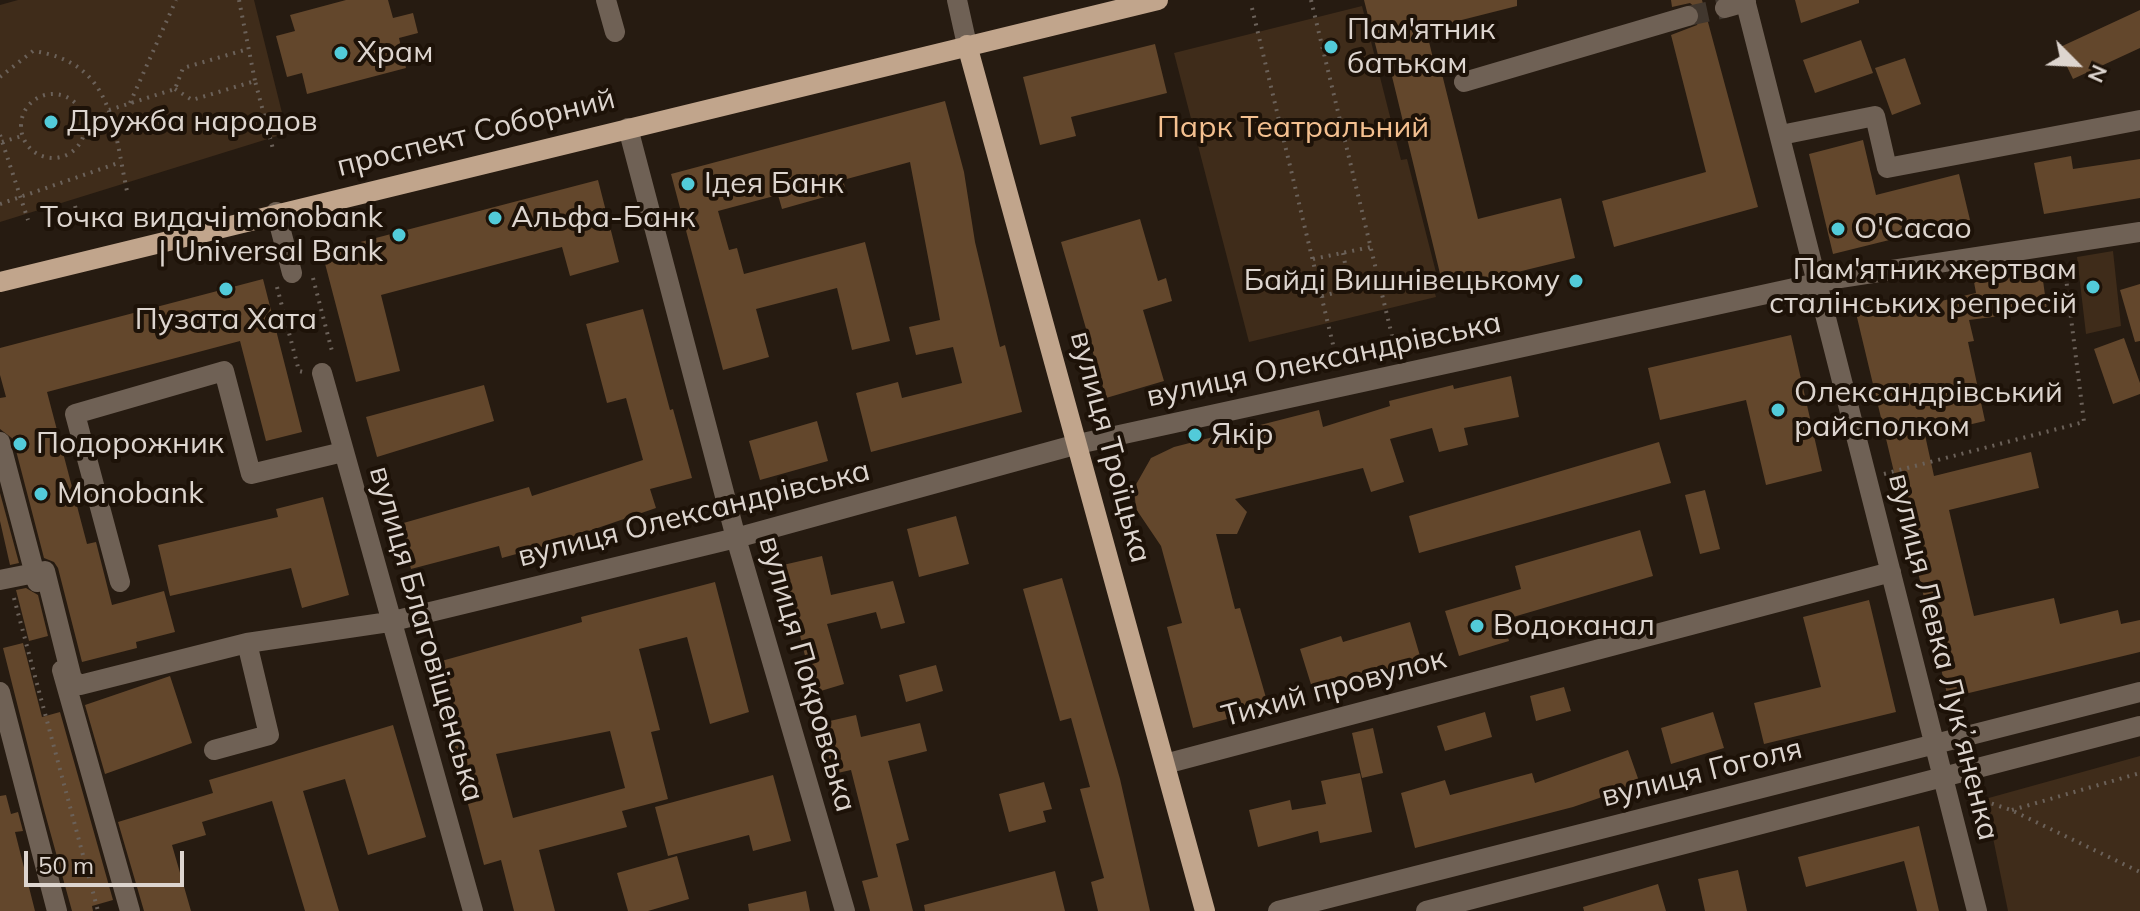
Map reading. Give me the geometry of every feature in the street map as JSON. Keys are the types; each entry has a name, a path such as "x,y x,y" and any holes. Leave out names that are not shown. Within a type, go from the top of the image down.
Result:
{"main road":[{"name":"проспект Соборний","path":"967,45 1130,0"},
{"name":"проспект Соборний","path":"0,282 276,212 1158,0"},
{"name":"вулиця Троїцька","path":"967,45 1205,911"}],"street":[{"path":"606,0 615,32"},
{"name":"вулиця Троїцька","path":"957,0 967,45"},
{"path":"1725,8 1746,1"},
{"name":"вулиця Левка Лукʼяненка","path":"1746,1 1977,911"},
{"path":"1464,82 1688,16"},
{"path":"1781,135 1875,116 1887,168 2140,120"},
{"name":"вулиця Покровська","path":"628,128 736,538 845,911"},
{"path":"276,212 293,275"},
{"name":"вулиця Олександрівська","path":"34,572 45,571 75,684 247,643 389,622 736,538 1078,444 1816,283 2140,232"},
{"path":"120,582 75,414 224,371 251,474 343,452"},
{"name":"вулиця Благовіщенська","path":"322,373 389,622 473,911"},
{"path":"0,442 130,911"},
{"path":"0,580 34,572"},
{"name":"Тихий провулок","path":"1165,764 1891,572"},
{"path":"214,750 269,735 247,643"},
{"path":"0,692 57,911"},
{"name":"вулиця Гоголя","path":"1278,911 2140,692"},
{"name":"вулиця Гоголя","path":"1426,911 2140,726"}],"path":[{"path":"130,103 176,0"},
{"path":"239,0 255,81 273,149"},
{"path":"1311,0 1394,344"},
{"path":"1252,8 1336,357"},
{"path":"175,89 183,68 248,49"},
{"path":"0,77 33,51 60,55 90,74 103,93 109,110 127,191"},
{"path":"175,89 192,100 255,81"},
{"path":"109,110 175,89"},
{"path":"46,93 76,101 86,127 72,153 52,158 29,148 22,136 20,123 25,113 46,93"},
{"path":"0,135 28,220"},
{"path":"1,142 22,136"},
{"path":"0,204 121,162"},
{"path":"75,206 82,228"},
{"path":"1866,478 2084,422 2062,244"},
{"path":"1313,259 1371,247"},
{"path":"1343,253 1350,289"},
{"path":"293,275 335,364 322,373 299,371 293,275"},
{"path":"1322,296 1379,281"},
{"path":"13,597 98,911"},
{"path":"2011,810 2140,773"},
{"path":"1967,795 2011,810 2140,869"}],"green space":[{"path":"18,0 254,0 287,133 0,222 0,5"},
{"name":"Парк Театральний","path":"1362,6 1401,160 1407,159 1440,288 1434,290 1436,297 1249,342 1174,53"},
{"path":"2113,251 2121,326 2086,334 2077,257"},
{"path":"2140,756 2140,911 2008,911 1985,799"}],"building":[{"name":"Храм","path":"346,0 388,0 393,18 413,13 418,33 399,38 406,68 307,94 302,73 287,77 276,36 295,31 290,15"},
{"path":"1364,0 1517,0 1517,6 1426,29 1436,71 1441,70 1478,219 1561,198 1575,258 1444,290 1388,60 1380,63"},
{"path":"1671,0 1702,0 1758,207 1614,247 1602,201 1706,172 1671,35 1697,25 1701,13 1690,3 1672,7"},
{"path":"1795,0 1859,0 1859,3 1801,23"},
{"path":"2140,10 2140,48 2073,79 2058,48"},
{"path":"1861,40 1873,73 1815,93 1803,60"},
{"path":"1155,44 1167,93 1071,117 1076,136 1040,145 1023,77"},
{"path":"1905,58 1921,104 1892,115 1875,68"},
{"path":"945,101 964,172 975,242 1000,347 1005,345 1022,412 871,452 856,393 898,382 902,398 962,383 953,347 916,355 909,327 940,320 910,162 843,180 846,191 782,209 778,195 718,211 729,250 737,248 744,274 865,242 890,341 852,350 837,288 756,309 769,357 723,370 671,174"},
{"path":"1863,140 1876,195 1959,174 1970,220 1833,254 1809,154"},
{"path":"2071,156 2073,169 2140,159 2140,198 2044,214 2034,163"},
{"path":"598,180 619,262 570,276 562,247 381,295 400,371 356,382 322,252"},
{"path":"1140,219 1158,281 1166,278 1172,301 1143,310 1164,381 1106,398 1061,242"},
{"path":"2042,273 2047,310 1969,320 1974,341 1968,342 1985,421 1925,435 1934,476 2031,452 2039,488 1949,510 1974,616 2054,598 2060,624 2118,610 2121,624 2140,620 2140,652 1948,698 1855,309 1895,300 1897,311 1976,293 1974,282"},
{"path":"263,279 302,432 266,441 240,341 47,392 87,544 96,542 112,605 164,591 175,632 136,642 137,648 82,662 58,568 54,562 44,558 13,439 0,429 0,398 6,397 0,375 0,348"},
{"path":"2140,284 2140,341 2135,342 2120,290"},
{"path":"643,309 692,478 650,489 656,508 545,546 502,558 499,546 411,569 400,524 529,487 532,496 643,460 626,398 607,403 586,324"},
{"name":"Олександрівський райсполком","path":"1791,335 1822,471 1766,485 1746,400 1660,420 1648,368"},
{"path":"2124,338 2140,383 2140,394 2113,404 2094,349"},
{"path":"1511,376 1519,417 1464,428 1468,445 1439,452 1432,428 1390,439 1404,482 1371,492 1363,468 1235,499 1247,512 1237,534 1216,534 1235,609 1240,608 1269,708 1193,728 1167,627 1182,623 1161,546 1136,509 1134,488 1151,458 1174,447 1319,410 1323,427 1390,406 1389,401 1453,385 1454,389"},
{"path":"484,385 494,421 377,457 366,417"},
{"path":"817,421 828,461 760,480 749,441"},
{"path":"1659,442 1671,483 1419,553 1409,516"},
{"path":"1705,490 1720,549 1700,554 1685,495"},
{"path":"0,493 19,563 10,565 0,521"},
{"path":"323,497 349,595 302,608 291,568 170,596 158,545 278,517 276,509"},
{"path":"956,516 969,564 919,577 907,529"},
{"path":"1640,530 1653,576 1503,620 1509,641 1459,656 1445,611 1521,589 1515,566"},
{"path":"822,556 831,595 893,581 905,623 881,629 876,612 827,624 844,684 814,693 783,565"},
{"path":"1062,578 1120,779 1150,911 1098,911 1091,882 1104,878 1080,789 1090,787 1071,718 1060,721 1023,589"},
{"path":"715,582 749,712 710,724 687,637 639,649 660,730 651,732 668,799 622,811 627,827 539,850 555,911 514,911 501,860 484,865 446,721 442,722 427,665 582,622 581,617","holes":["610,731 625,788 513,818 496,754"]},
{"path":"26,588 38,595 48,636 29,641 16,590"},
{"path":"1869,600 1896,712 1764,744 1754,703 1821,687 1803,617"},
{"path":"1410,622 1423,666 1371,682 1369,676 1314,694 1300,649 1341,636 1343,642"},
{"path":"23,643 42,717 60,712 113,900 92,906 93,911 72,911 43,806 3,648"},
{"path":"936,665 943,691 906,702 899,675"},
{"path":"170,676 192,743 105,774 85,705"},
{"path":"1564,687 1571,711 1536,721 1530,696"},
{"path":"1485,712 1492,737 1445,751 1437,726"},
{"path":"1713,712 1724,748 1671,764 1661,728"},
{"path":"856,715 861,737 920,723 927,751 888,761 909,840 896,844 913,911 870,911 862,881 878,877 851,770 833,774 821,723"},
{"path":"393,725 426,837 368,855 345,779 303,791 339,911 305,911 272,801 202,822 206,835 172,845 191,911 144,911 118,822 213,793 209,780"},
{"path":"1373,728 1383,773 1362,778 1352,733"},
{"path":"1628,750 1640,784 1573,807 1415,848 1401,793 1445,780 1450,795 1532,773 1535,783"},
{"path":"1360,773 1372,832 1320,843 1318,831 1258,847 1249,810 1290,800 1292,810 1326,804 1321,781"},
{"path":"773,775 791,841 753,851 749,835 668,856 655,807"},
{"path":"1044,782 1052,809 1043,811 1046,822 1009,832 999,794"},
{"path":"6,795 11,814 18,812 23,831 15,832 35,911 0,911 0,796"},
{"path":"1919,826 1939,911 1917,911 1904,861 1806,887 1798,857"},
{"path":"677,856 689,899 648,911 628,911 617,873"},
{"path":"1738,870 1747,911 1705,911 1698,879"},
{"path":"1055,871 1065,911 925,911 924,905"},
{"path":"1658,884 1666,911 1584,911 1583,907"},
{"path":"806,891 810,911 749,911 748,904"}],"tunnel":[{"path":"1688,16 1725,8"}],"place":[{"name":"Пам'ятник батькам","path":"1331,47"},
{"name":"Храм","path":"341,53"},
{"name":"Дружба народов","path":"51,122"},
{"name":"Ідея Банк","path":"688,184"},
{"name":"Альфа-Банк","path":"495,218"},
{"name":"O'Cacao","path":"1838,229"},
{"name":"Точка видачі monobank | Universal Bank","path":"399,235"},
{"name":"Байді Вишнівецькому","path":"1576,281"},
{"name":"Пам'ятник жертвам сталінських репресій","path":"2093,287"},
{"name":"Пузата Хата","path":"226,289"},
{"name":"Олександрівський райсполком","path":"1778,410"},
{"name":"Якір","path":"1195,435"},
{"name":"Подорожник","path":"20,444"},
{"name":"Monobank","path":"41,494"},
{"name":"Водоканал","path":"1477,626"}]}
